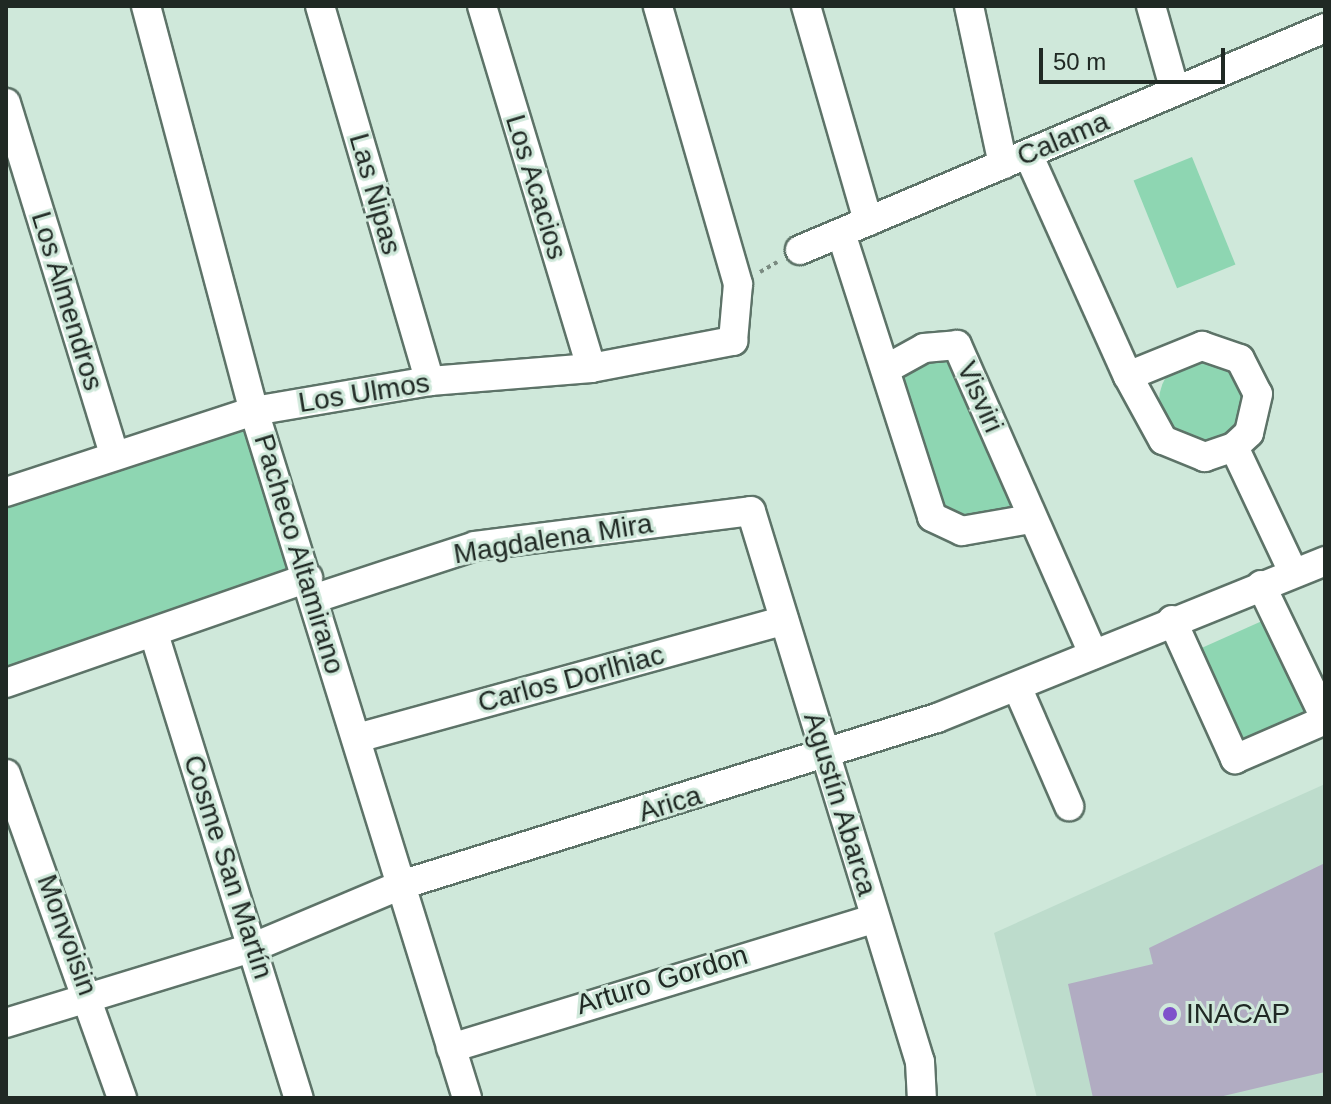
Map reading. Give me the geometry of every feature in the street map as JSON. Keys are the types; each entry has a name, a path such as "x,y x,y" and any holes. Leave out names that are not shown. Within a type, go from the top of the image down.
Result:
{"street":[{"name":"Pacheco Altamirano","path":"146,6 254,411 467,1098"},
{"name":"Las Ñipas","path":"320,6 430,381"},
{"name":"Los Acacios","path":"482,6 591,368"},
{"path":"658,6 738,284"},
{"path":"806,6 868,221"},
{"path":"969,6 1016,159 1128,376 1145,418 1175,449 1205,457 1234,447 1257,414 1252,375 1240,359 1202,346 1128,376"},
{"path":"1151,6 1175,91"},
{"name":"Calama","path":"800,250 1325,28"},
{"name":"Los Almendros","path":"6,103 114,454"},
{"path":"841,233 932,517 962,531 1031,519"},
{"name":"Los Ulmos","path":"6,492 114,454 254,411 430,381 591,368 733,341 738,284"},
{"name":"Visviri","path":"886,369 924,348 957,345 1093,654"},
{"path":"1234,447 1293,572"},
{"name":"Magdalena Mira","path":"6,683 310,589 475,546 751,511"},
{"name":"Agustín Abarca","path":"751,511 920,1062 922,1098"},
{"name":"Arica","path":"6,1023 254,947 401,885 824,757 1018,689 1172,620 1325,561"},
{"path":"1172,620 1235,759 1325,719 1261,585"},
{"name":"Carlos Dorlhiac","path":"357,738 784,620"},
{"name":"Cosme San Martín","path":"155,637 299,1098"},
{"path":"1018,689 1069,806"},
{"name":"Monvoisin","path":"6,774 90,997 122,1098"},
{"name":"Arturo Gordon","path":"451,1048 875,918"}],"path":[{"path":"738,284 800,250"}],"shaded area":[{"name":"INACAP","path":"1325,784 1325,1098 1037,1098 994,933"}],"green space":[{"path":"1192,157 1235,265 1177,288 1134,181"},
{"path":"924,348 952,352 1015,500 1004,520 932,517 899,374"},
{"path":"1203,357 1220,360 1234,370 1244,384 1247,401 1244,418 1234,432 1220,442 1203,445 1186,442 1172,432 1162,418 1159,401 1162,384 1172,370 1186,360"},
{"path":"254,411 308,578 6,682 6,494"},
{"path":"1271,617 1317,719 1240,753 1194,651"}],"building":[{"path":"1325,863 1325,1072 1215,1098 1093,1098 1068,984 1153,964 1149,948"}],"place":[{"name":"INACAP","path":"1170,1014"}]}
